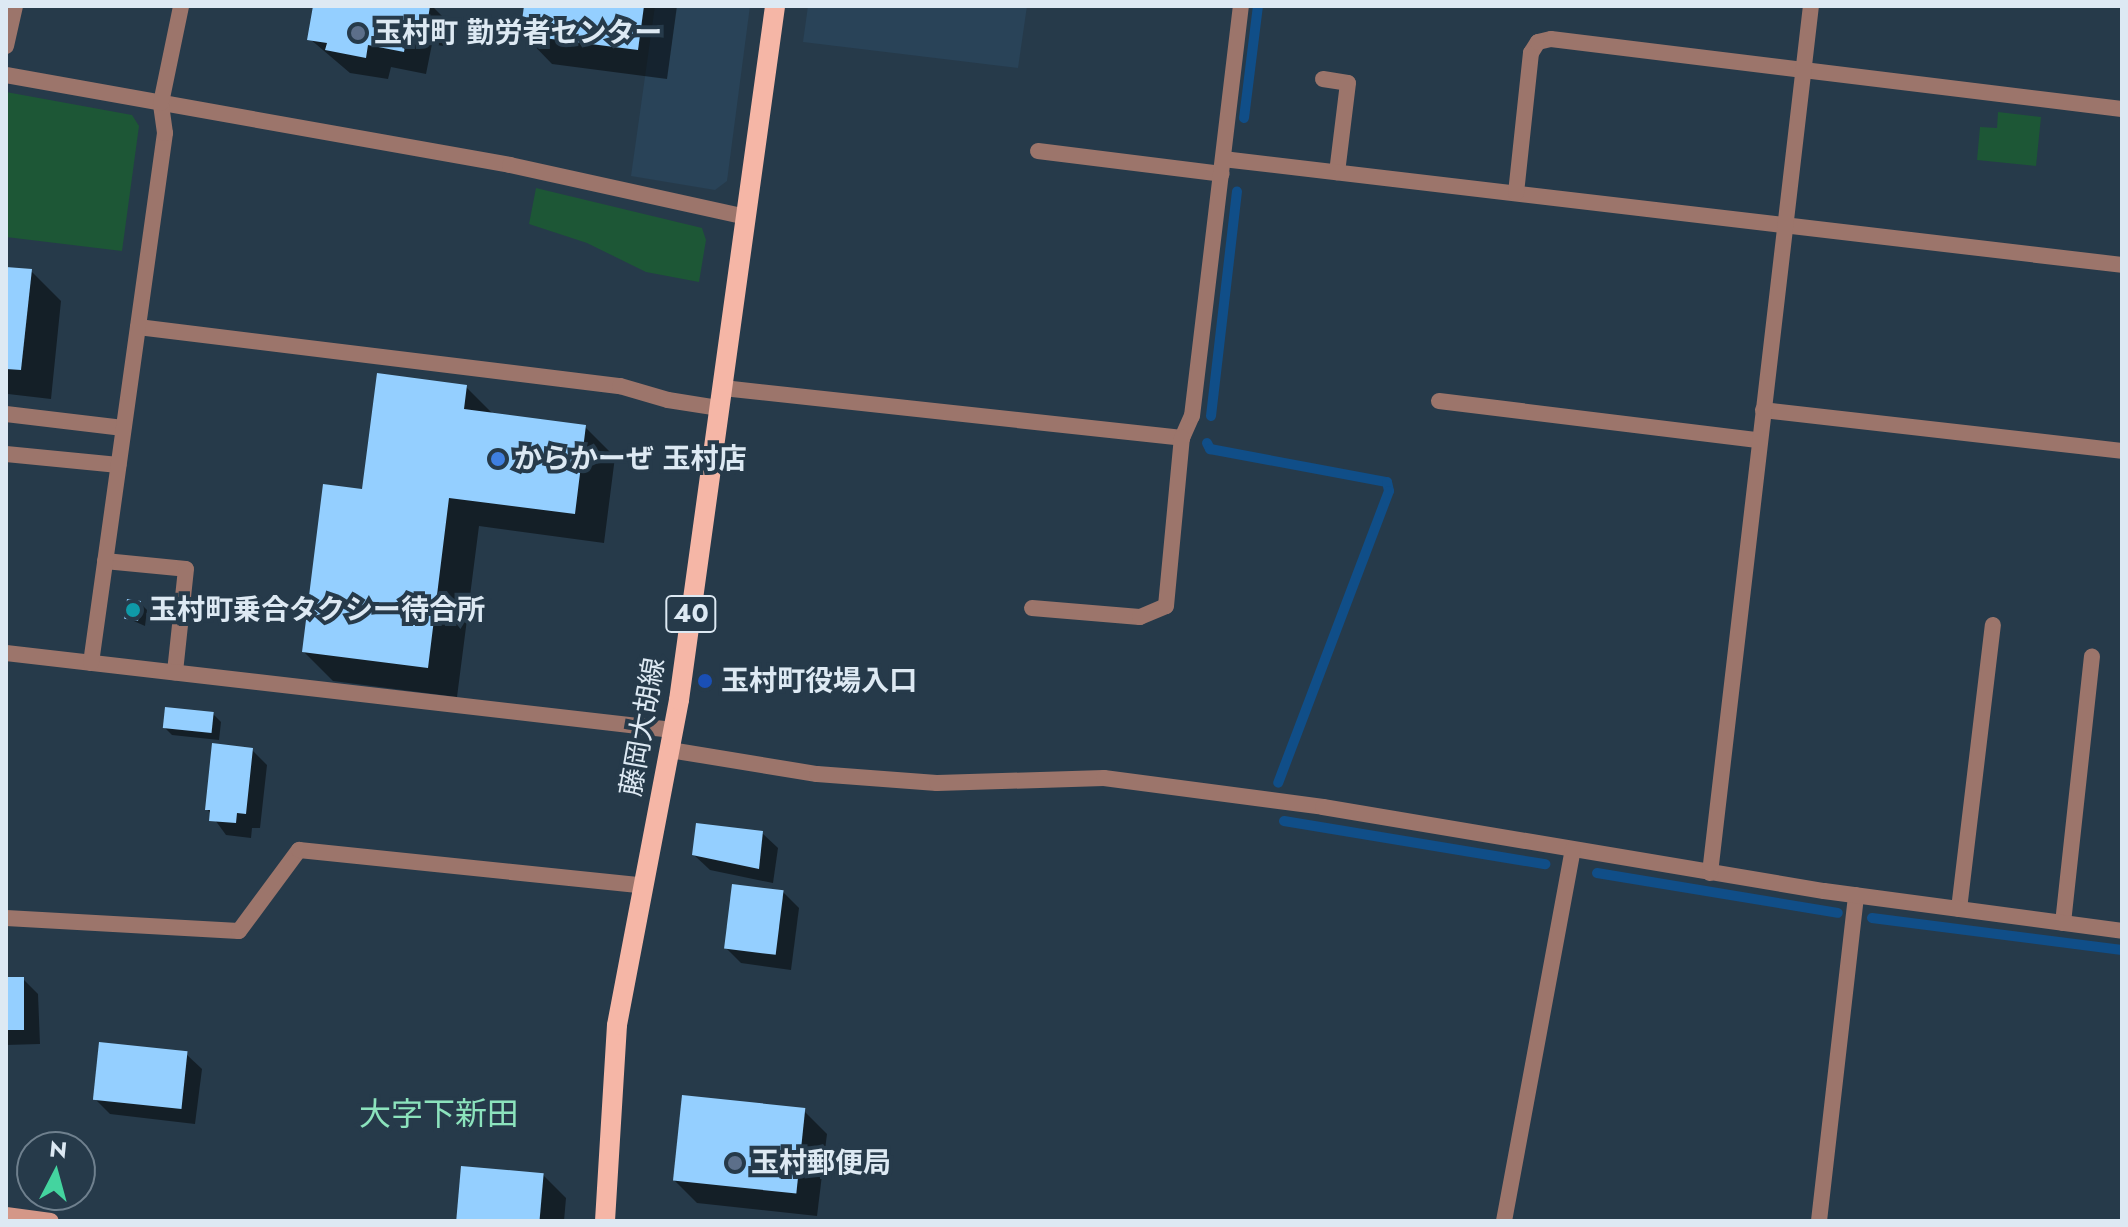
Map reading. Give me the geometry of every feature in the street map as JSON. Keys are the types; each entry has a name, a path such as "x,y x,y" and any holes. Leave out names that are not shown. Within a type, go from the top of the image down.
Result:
{"main road":[{"name":"藤岡大胡線","path":"605,1221 617,1025 640,885 672,740 775,6"},
{"path":"6,1215 51,1221"}],"street":[{"path":"6,46 15,6"},
{"path":"91,663 165,133 161,103 181,6"},
{"path":"1032,608 1140,617 1155,615 1166,606 1182,438 1192,416 1241,6"},
{"path":"1710,873 1758,440 1811,6"},
{"path":"1516,193 1531,53 1538,42 1551,39 2122,109"},
{"path":"6,75 510,165 746,217"},
{"path":"1323,79 1348,83 1337,172"},
{"path":"1038,151 1337,172 2122,265"},
{"path":"138,327 620,386 668,400 721,398 1182,438"},
{"path":"1439,401 1758,440"},
{"path":"1763,410 2122,451"},
{"path":"6,414 123,428"},
{"path":"6,454 118,465"},
{"path":"105,561 186,569 175,672"},
{"path":"1959,909 1993,625"},
{"path":"6,653 175,672 672,740 817,774 937,783 1104,778 1856,895 2122,931"},
{"path":"2063,923 2092,657"},
{"path":"1504,1221 1573,849"},
{"path":"6,918 239,931 299,850 640,885"},
{"path":"1819,1221 1856,895"}],"shaded area":[{"path":"655,6 750,6 727,181 715,190 631,176"},
{"path":"808,6 1027,6 1018,68 803,42"}],"green space":[{"path":"6,92 132,115 139,126 122,251 6,237"},
{"path":"1998,112 2041,117 2036,166 1977,160 1980,127 1997,128"},
{"path":"536,188 702,228 706,240 699,282 646,272 587,243 529,224"}],"building":[{"name":"玉村町 勤労者センター","path":"313,6 430,6 427,25 409,22 404,52 368,45 366,58 325,50 327,43 307,40"},
{"path":"524,6 644,6 638,50 520,35"},
{"path":"6,267 32,269 21,370 6,369"},
{"path":"377,373 467,385 464,409 586,425 575,514 449,498 428,668 302,652 323,484 362,489"},
{"name":"玉村町乗合タクシー待合所","path":"127,599 141,601 138,621 124,619"},
{"path":"165,707 214,712 212,733 163,728"},
{"path":"212,743 253,748 246,814 237,813 236,823 209,821 210,810 205,810"},
{"path":"696,823 763,831 759,869 692,855"},
{"path":"732,884 784,890 776,955 724,949"},
{"path":"6,977 24,977 24,1030 6,1030"},
{"path":"99,1042 188,1051 181,1109 93,1100"},
{"path":"682,1095 805,1108 796,1193 673,1181"},
{"path":"461,1166 544,1173 540,1221 456,1221"}],"waterway":[{"path":"1244,118 1258,6"},
{"path":"1211,416 1237,191"},
{"path":"1207,443 1210,449 1387,482 1389,491 1278,783"},
{"path":"1284,821 1545,864"},
{"path":"1597,873 1838,913"},
{"path":"1872,918 2122,950"}],"place":[{"name":"玉村町 勤労者センター","path":"358,33"},
{"name":"からかーぜ 玉村店","path":"498,459"},
{"name":"玉村町乗合タクシー待合所","path":"133,610"},
{"name":"玉村町役場入口","path":"705,681"},
{"name":"玉村郵便局","path":"735,1163"}],"district":[{"name":"大字下新田","path":"439,1114"}]}
